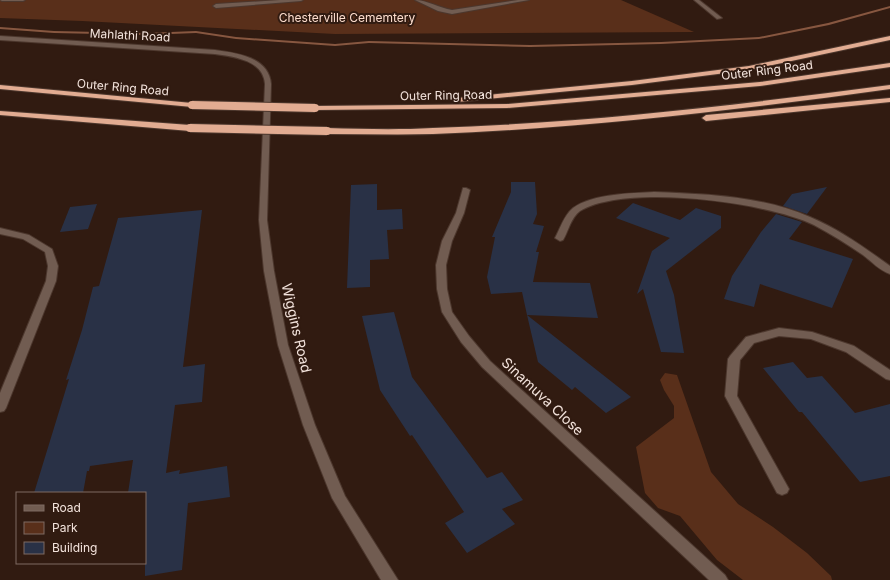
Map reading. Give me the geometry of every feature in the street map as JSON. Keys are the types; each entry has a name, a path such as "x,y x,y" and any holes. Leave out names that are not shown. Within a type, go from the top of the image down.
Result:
{"highway":[{"path":"395,108 499,95 632,83 741,69 890,38"},
{"name":"Outer Ring Road","path":"0,87 192,105 316,108 507,106 661,94 760,84 890,65"},
{"path":"0,113 190,128 327,131 432,131 627,118 890,87"},
{"path":"627,118 727,117 890,100"}],"street":[{"path":"2,0 23,0"},
{"path":"216,6 301,0"},
{"path":"417,0 440,10 452,12 468,11 527,0"},
{"path":"696,0 719,18"},
{"name":"Mahlathi Road","path":"0,38 199,50 223,53 244,58 257,64"},
{"name":"Wiggins Road","path":"257,64 266,72 268,84 263,220 269,271 284,345 309,425 339,498 382,570 390,580"},
{"name":"Sinamuva Close","path":"466,190 460,213 447,241 441,265 442,290 447,312 465,339 486,364 720,580"},
{"path":"560,238 575,210 592,202 608,198 636,194 748,202 782,209 806,218 855,246 890,271"},
{"path":"0,231 26,237 49,251 53,266 51,280 0,408"},
{"path":"782,489 731,396 734,359 750,340 779,332 812,336 850,349 890,376"}],"green space":[{"name":"Chesterville Cememtery","path":"0,0 621,0 694,32 335,34 0,18"},
{"path":"665,373 677,375 711,472 738,504 773,527 807,553 831,576 832,580 743,580 717,560 680,516 658,508 645,493 636,447 674,418 674,406 664,390 660,380"}],"building":[{"path":"511,182 535,182 537,214 533,224 544,226 536,252 539,252 533,282 590,283 598,318 527,315 522,292 491,294 487,277 495,237 492,237 511,192"},
{"path":"377,184 377,210 402,209 403,229 387,230 389,259 370,260 370,287 347,288 351,185"},
{"path":"827,187 807,214 783,206 792,194"},
{"path":"633,203 680,220 696,208 721,216 721,228 666,271 674,295 684,353 661,352 643,289 637,294 652,251 670,238 616,218"},
{"path":"97,204 88,229 60,232 70,207"},
{"path":"202,210 183,367 205,364 202,402 175,405 166,473 180,470 179,474 227,466 230,497 188,503 182,570 145,576 146,492 128,492 133,460 90,466 89,471 87,471 83,492 34,492 69,379 66,380 82,330 93,287 99,286 118,218"},
{"path":"776,214 802,222 789,239 853,259 832,308 760,284 754,307 724,299 732,276 761,232"},
{"path":"394,312 412,377 487,478 502,472 523,500 502,509 515,524 467,553 445,523 464,512 412,435 410,436 380,390 362,316"},
{"path":"527,315 631,397 606,413 575,387 572,390 538,362"},
{"path":"793,362 807,378 822,376 855,413 890,404 890,476 860,482 763,368"}],"waterway":[{"path":"0,28 54,32 145,34 196,32 236,38 335,45 369,42 530,46 661,43 759,38 829,24 890,7"}]}
